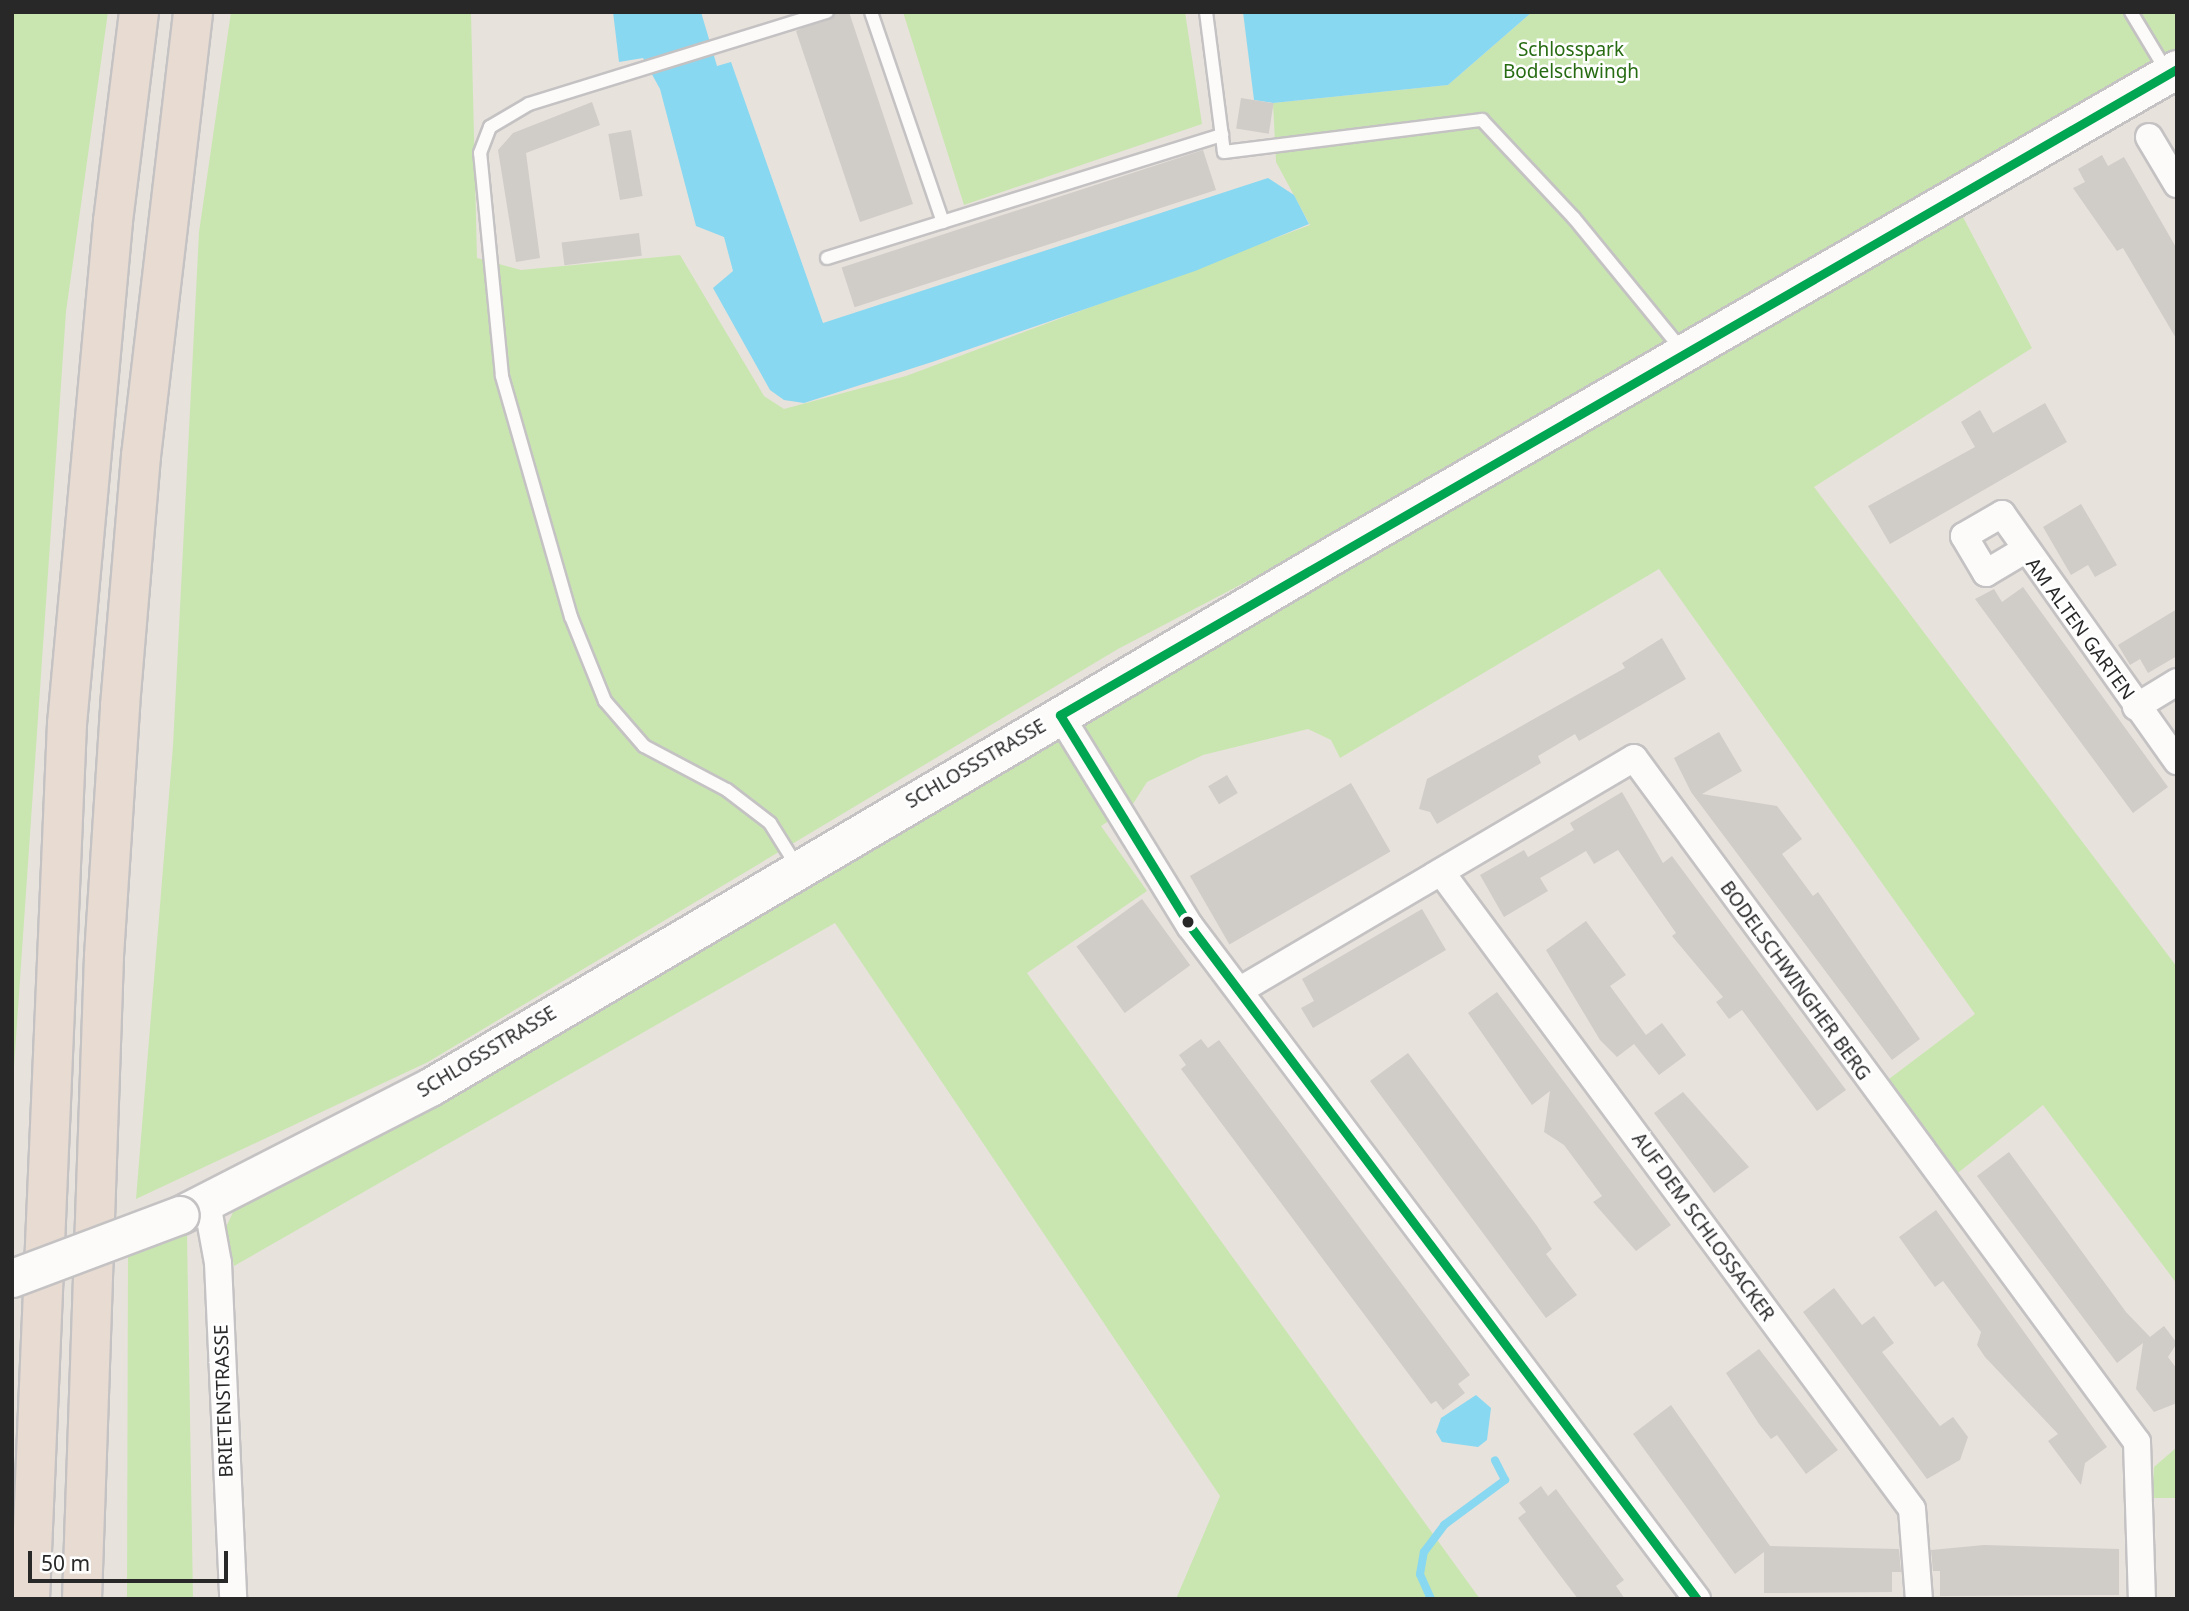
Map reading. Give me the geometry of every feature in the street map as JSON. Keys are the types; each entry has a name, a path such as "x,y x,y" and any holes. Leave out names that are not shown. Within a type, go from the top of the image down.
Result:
{"highway":[{"path":"30,1599 55,916 113,221 139,12"},
{"path":"82,1599 104,956 139,484 193,12"}],"street":[{"name":"SCHLOSSSTRASSE","path":"12,1278 193,1209 430,1087 1060,715 2173,71"},
{"path":"2149,137 2177,184"},
{"name":"AM ALTEN GARTEN","path":"2024,551 2177,761"},
{"name":"AM ALTEN GARTEN","path":"2136,707 2177,682"},
{"path":"1060,715 1163,887 1697,1599"},
{"name":"BODELSCHWINGHER BERG","path":"1242,989 1634,758 2137,1442 2143,1599"},
{"name":"AUF DEM SCHLOSSACKER","path":"1441,872 1912,1509 1919,1599"},
{"name":"BRIETENSTRASSE","path":"193,1209 218,1263 233,1599"}],"lane":[{"path":"798,868 770,823 727,790 644,747 605,701 571,617 502,376 480,153 490,127 529,104 827,12"},
{"path":"872,12 943,222"},
{"path":"1206,12 1224,152 1264,152 1482,120 1574,218 1684,352"},
{"path":"2131,12 2173,71"},
{"path":"827,258 1222,135"}],"green space":[{"path":"12,12 108,12 66,312 12,1096"},
{"name":"Schlosspark Bodelschwingh","path":"231,12 471,12 477,258 521,270 680,255 764,396 784,409 906,376 1310,225 1276,162 1273,103 1448,85 1532,12 2177,12 2177,65 1953,198 2032,348 1814,487 2177,967 2177,1284 2043,1105 1954,1176 1885,1082 1975,1014 1659,569 1340,758 1331,740 1308,729 1203,755 1147,782 1131,807 1101,826 1147,891 1027,973 1480,1599 1176,1599 1220,1496 835,923 234,1266 226,1227 235,1208 373,1134 1669,360 1118,649 428,1062 136,1199 173,746 199,232"},
{"path":"903,12 1185,12 1202,124 964,205"},
{"path":"187,1232 193,1599 127,1599 128,1253"},
{"path":"2177,1447 2177,1498 2152,1498 2154,1467"}],"water":[{"path":"613,12 701,12 717,66 731,62 823,323 1268,178 1294,195 1309,224 1195,271 932,362 804,403 784,400 770,390 713,288 733,271 724,237 696,226 660,89 643,58 619,62"},
{"path":"1243,12 1532,12 1448,85 1273,103 1254,100"},
{"path":"1476,1395 1491,1408 1487,1440 1478,1447 1442,1442 1436,1432 1441,1418"}],"building":[{"path":"836,12 849,12 913,204 860,222 796,31"},
{"path":"1241,98 1274,103 1269,134 1236,129"},
{"path":"592,102 600,125 526,153 540,258 516,262 498,150 513,133"},
{"path":"631,130 643,196 620,200 608,134"},
{"path":"1203,150 1216,190 855,307 842,267"},
{"path":"2102,155 2108,166 2124,157 2177,249 2177,340 2123,248 2117,251 2073,188 2085,182 2078,169"},
{"path":"639,233 642,256 564,265 562,243"},
{"path":"2045,403 2067,442 1890,544 1868,506 1975,447 1961,422 1980,410 1993,433"},
{"path":"2081,504 2117,565 2095,577 2088,565 2071,575 2043,527"},
{"path":"2023,587 2168,787 2133,813 1975,599 1994,589 2002,602"},
{"path":"2177,609 2177,656 2148,673 2140,659 2130,665 2118,645"},
{"path":"1662,638 1686,679 1579,741 1575,734 1538,756 1541,763 1437,824 1430,812 1419,809 1427,779 1625,668 1622,663"},
{"path":"1719,732 1742,771 1702,794 1777,806 1802,839 1782,854 1813,896 1818,892 1920,1039 1892,1060 1691,792 1674,758"},
{"path":"1227,775 1238,793 1219,804 1208,786"},
{"path":"1351,783 1390,851 1229,944 1190,876"},
{"path":"1622,792 1663,863 1672,856 1846,1090 1817,1111 1742,1010 1729,1019 1716,1002 1723,997 1672,936 1676,933 1618,850 1594,864 1586,851 1540,878 1548,891 1504,917 1480,875 1524,850 1528,857 1554,842 1574,830 1570,823"},
{"path":"1142,899 1190,965 1125,1013 1076,947"},
{"path":"1422,909 1446,950 1313,1028 1301,1008 1314,1001 1302,979"},
{"path":"1586,921 1626,975 1610,986 1646,1035 1662,1023 1686,1055 1659,1075 1634,1044 1617,1057 1600,1040 1546,950"},
{"path":"1497,992 1671,1225 1636,1251 1593,1202 1602,1196 1564,1145 1544,1132 1550,1091 1532,1105 1468,1013"},
{"path":"1201,1039 1208,1048 1219,1040 1470,1375 1458,1384 1465,1393 1443,1410 1436,1401 1431,1404 1181,1069 1186,1065 1179,1055"},
{"path":"1408,1053 1537,1226 1552,1249 1546,1254 1577,1295 1546,1318 1370,1081"},
{"path":"1683,1092 1749,1167 1714,1193 1654,1113"},
{"path":"2009,1152 2126,1312 2150,1337 2164,1326 2177,1343 2168,1357 2177,1369 2177,1403 2154,1412 2136,1389 2143,1343 2117,1363 1977,1176"},
{"path":"1936,1210 2107,1447 2085,1463 2081,1485 2048,1441 2058,1434 1985,1357 1977,1345 1981,1332 1943,1281 1935,1287 1899,1237"},
{"path":"1834,1288 1862,1325 1874,1316 1894,1343 1882,1352 1940,1426 1953,1417 1968,1437 1960,1460 1927,1479 1803,1312"},
{"path":"1759,1349 1838,1450 1806,1474 1777,1435 1771,1439 1759,1424 1726,1373"},
{"path":"1671,1405 1770,1546 1899,1549 1901,1572 1892,1572 1892,1592 1764,1593 1764,1552 1735,1574 1633,1434"},
{"path":"1541,1486 1548,1496 1556,1489 1624,1580 1616,1586 1625,1599 1578,1599 1544,1554 1518,1518 1526,1512 1519,1503"},
{"path":"1984,1545 2119,1549 2119,1595 1940,1596 1940,1571 1933,1571 1931,1550"}],"waterway":[{"path":"1431,1599 1420,1574 1424,1552 1444,1525 1505,1480 1495,1460"}],"transit line":[{"path":"1060,715 2177,69"},
{"path":"1060,715 1190,926 1697,1599"}]}
